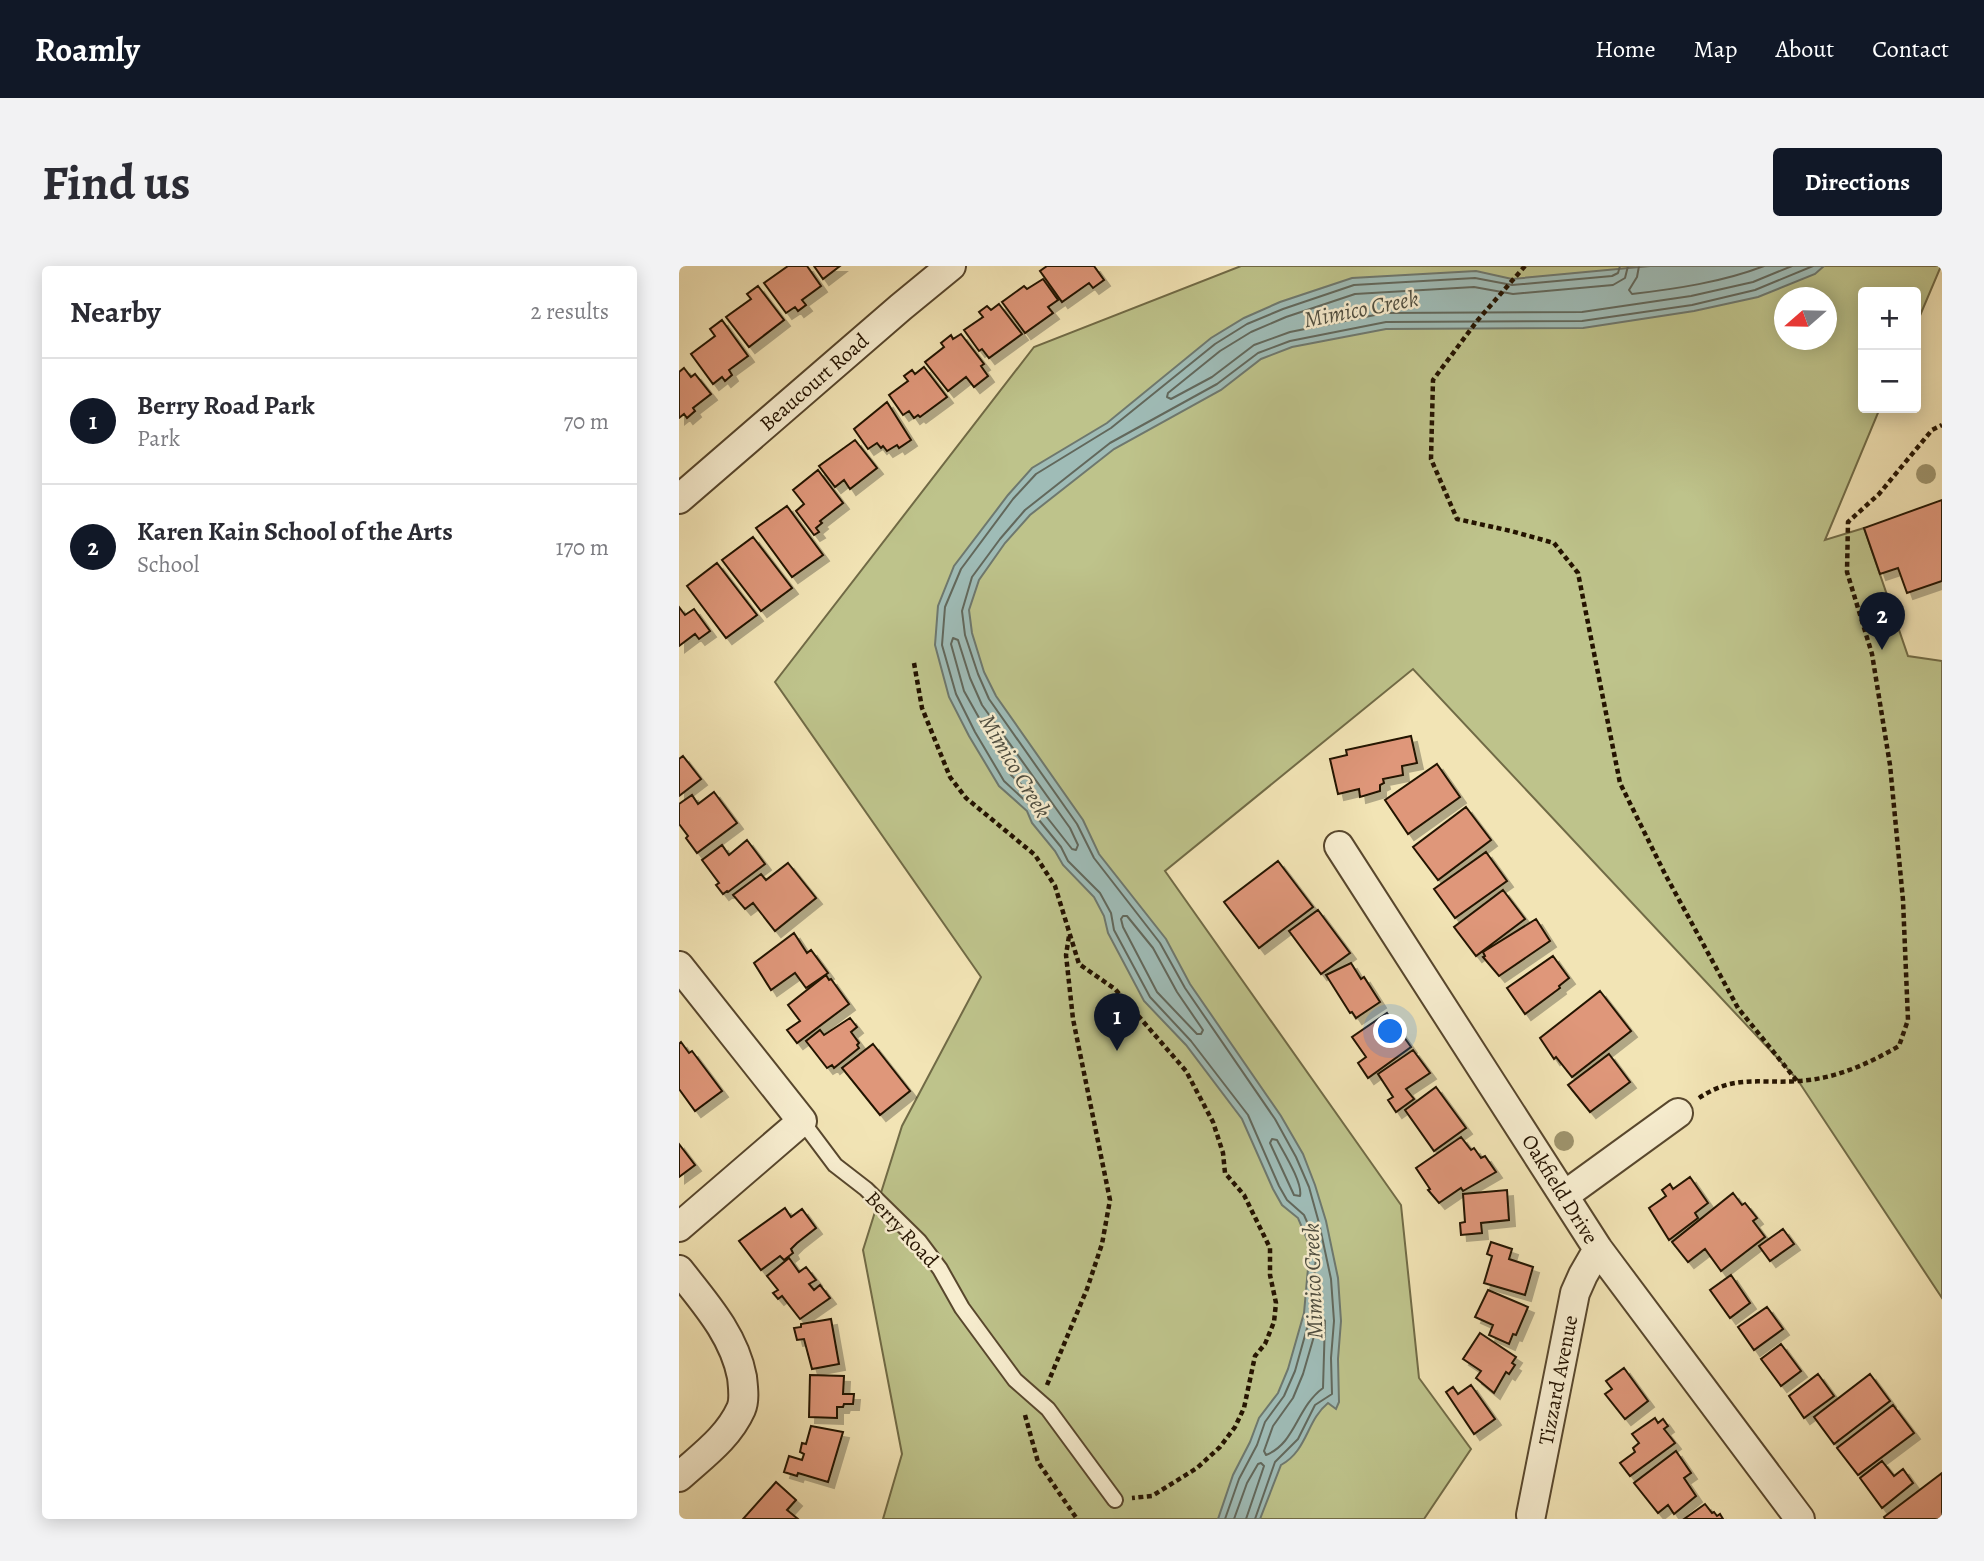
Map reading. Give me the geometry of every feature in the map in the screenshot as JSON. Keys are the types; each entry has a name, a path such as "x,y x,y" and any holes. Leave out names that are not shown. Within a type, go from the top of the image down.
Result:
{"street":[{"name":"Beaucourt Road","path":"679,499 951,266"},
{"name":"Oakfield Drive","path":"1339,846 1598,1249 1800,1519"},
{"name":"Berry Road","path":"679,966 802,1121"},
{"path":"1565,1195 1678,1113"},
{"path":"679,1227 802,1121"},
{"name":"Tizzard Avenue","path":"1531,1515 1575,1293 1598,1249"},
{"path":"679,1270 701,1296 731,1341 740,1365 743,1387 742,1407 730,1427 713,1448 679,1477"}],"lane":[{"name":"Berry Road","path":"802,1121 835,1165 876,1197 919,1241 940,1269 962,1308 1015,1380 1048,1409 1115,1500"}],"path":[{"path":"1525,266 1477,321 1433,380 1431,459 1457,520 1554,543 1578,573 1621,783 1665,874 1738,1008 1797,1081"},
{"path":"1678,1113 1706,1094 1740,1080 1797,1081 1832,1076 1869,1064 1899,1046 1908,1020 1903,900 1890,765 1872,654 1847,572 1848,522 1878,494 1932,430 1942,425"},
{"path":"914,663 922,708 950,777 966,798 1035,855 1055,886 1064,908 1069,935 1079,964 1115,989 1186,1071 1213,1122 1223,1153 1225,1173 1244,1195 1270,1248 1270,1275 1276,1303 1274,1322 1265,1344 1255,1356 1244,1408 1235,1427 1220,1447 1197,1468 1152,1496 1115,1500"},
{"path":"1040,1401 1087,1289 1102,1244 1109,1200 1073,1019 1066,955 1069,935"},
{"path":"1015,1380 1038,1462 1077,1519"}],"green space":[{"path":"1241,266 1941,266 1921,313 1921,287 1858,287 1858,413 1878,413 1825,540 1864,528 1908,656 1942,661 1942,1298 1797,1079 1413,669 1165,871 1401,1205 1419,1378 1471,1449 1424,1519 883,1519 902,1454 863,1250 902,1126 981,977 775,682 1034,347"}],"water":[{"name":"Mimico Creek","path":"1650,266 1824,266 1815,274 1783,287 1774,287 1774,291 1758,297 1694,311 1583,328 1386,329 1292,347 1261,359 1221,390 1114,449 1030,515 1005,543 979,580 969,610 972,633 984,672 996,696 1083,820 1099,854 1166,939 1190,984 1281,1116 1303,1154 1326,1221 1338,1278 1341,1321 1339,1402 1336,1409 1328,1403 1321,1410 1297,1452 1281,1465 1260,1519 1218,1519 1233,1475 1259,1418 1278,1393 1288,1369 1304,1313 1310,1246 1298,1218 1282,1205 1273,1189 1242,1119 1186,1045 1144,1001 1108,933 1104,916 1094,897 1063,865 1032,823 1027,811 999,786 969,736 949,697 935,645 938,606 954,566 1032,468 1107,423 1211,338 1244,318 1280,302 1352,278 1476,271 1512,279"}],"building":[{"path":"788,266 807,266 821,286 802,300 806,305 798,311 795,307 786,313 764,283"},
{"path":"814,266 840,266 823,279"},
{"path":"1047,266 1094,266 1104,280 1093,288 1089,283 1062,302 1040,271"},
{"path":"1043,279 1058,300 1048,307 1053,313 1025,333 1002,302 1024,286 1027,289"},
{"path":"758,286 784,320 749,347 726,317 751,299 747,294"},
{"path":"999,304 1022,334 989,358 982,349 979,351 964,330 983,317 979,312 987,306 991,310"},
{"path":"722,320 748,356 729,370 732,375 725,381 722,377 713,384 691,354 715,336 710,329"},
{"path":"961,334 984,364 981,366 988,376 974,387 966,377 948,391 925,362 944,347 941,343 951,335 953,339"},
{"path":"924,367 947,397 920,417 918,415 914,418 909,411 903,415 889,395 908,381 904,376 912,370 915,374"},
{"path":"684,368 691,377 695,374 711,394 693,408 695,411 687,418 684,414 679,418 679,372"},
{"path":"887,402 911,440 899,448 897,445 887,451 877,443 868,449 854,429"},
{"path":"855,440 877,468 850,489 844,480 835,487 819,466"},
{"path":"818,470 843,503 820,521 822,523 816,528 819,532 814,535 796,511 804,504 793,490"},
{"path":"1942,500 1942,581 1907,593 1898,568 1880,574 1864,528"},
{"path":"787,506 823,555 792,577 756,528"},
{"path":"753,537 792,588 761,611 722,560"},
{"path":"717,563 757,615 726,638 687,586"},
{"path":"679,607 685,615 694,609 710,631 699,639 695,634 679,646"},
{"path":"1411,736 1417,763 1402,766 1403,775 1383,779 1380,791 1360,797 1359,789 1338,794 1330,759 1347,755 1346,750"},
{"path":"683,756 701,779 679,796 679,759"},
{"path":"1437,764 1460,797 1408,834 1385,800"},
{"path":"714,792 737,823 697,853 679,824 679,804 692,795 698,804"},
{"path":"1466,807 1491,840 1438,880 1413,847"},
{"path":"747,840 765,864 723,894 716,885 719,883 702,860 722,845 729,855"},
{"path":"1486,852 1507,881 1455,918 1434,889"},
{"path":"1278,861 1313,907 1259,948 1224,902"},
{"path":"788,863 816,898 775,931 753,903 745,909 733,895 761,874 766,880"},
{"path":"1503,890 1525,919 1476,956 1454,927"},
{"path":"1318,910 1350,953 1321,974 1289,931"},
{"path":"1536,919 1550,941 1499,976 1483,957 1483,952"},
{"path":"794,933 807,953 811,950 828,973 806,988 795,973 771,990 754,963"},
{"path":"1553,956 1569,978 1525,1014 1507,988"},
{"path":"1351,963 1380,1002 1356,1018 1326,975"},
{"path":"826,975 849,1004 797,1043 787,1030 800,1021 788,1005"},
{"path":"1600,991 1631,1031 1572,1077 1556,1057 1554,1059 1540,1038"},
{"path":"1387,1013 1411,1047 1368,1078 1358,1063 1366,1057 1352,1037"},
{"path":"850,1018 857,1027 851,1032 859,1043 859,1048 834,1068 832,1065 827,1068 806,1041 820,1030 824,1035"},
{"path":"681,1042 689,1053 692,1051 722,1091 695,1111 679,1089"},
{"path":"873,1044 910,1091 880,1115 842,1068"},
{"path":"1413,1050 1430,1073 1406,1089 1414,1099 1396,1112 1388,1100 1393,1097 1378,1074"},
{"path":"1609,1054 1630,1082 1590,1112 1568,1085"},
{"path":"1436,1087 1466,1128 1434,1151 1405,1110"},
{"path":"1461,1137 1481,1158 1485,1156 1496,1172 1463,1191 1461,1188 1439,1203 1416,1168"},
{"path":"679,1144 695,1165 679,1177"},
{"path":"1690,1177 1708,1203 1695,1213 1698,1218 1669,1240 1649,1208 1666,1196 1662,1190 1670,1184 1673,1189"},
{"path":"1507,1190 1509,1220 1481,1223 1482,1233 1461,1235 1460,1223 1465,1222 1463,1194"},
{"path":"1733,1193 1757,1218 1753,1221 1765,1237 1721,1271 1705,1249 1688,1262 1672,1242"},
{"path":"785,1208 791,1217 802,1209 816,1228 791,1249 793,1253 784,1260 780,1256 761,1270 739,1241"},
{"path":"1783,1229 1794,1244 1770,1261 1759,1246"},
{"path":"1491,1242 1512,1249 1509,1259 1533,1267 1525,1295 1484,1283 1492,1256 1487,1254"},
{"path":"789,1258 799,1272 806,1267 816,1280 809,1284 814,1290 820,1285 830,1298 800,1319 782,1296 778,1299 773,1293 778,1290 767,1276"},
{"path":"1731,1275 1750,1303 1730,1318 1710,1290"},
{"path":"1488,1290 1528,1307 1516,1335 1513,1334 1509,1344 1489,1335 1493,1325 1475,1317"},
{"path":"1767,1307 1783,1329 1754,1350 1738,1327"},
{"path":"831,1319 839,1364 812,1369 804,1339 797,1340 794,1328 801,1327 801,1324"},
{"path":"1480,1333 1516,1357 1512,1363 1515,1365 1509,1374 1506,1372 1494,1393 1476,1378 1481,1371 1463,1359"},
{"path":"1781,1344 1801,1371 1781,1386 1761,1359"},
{"path":"1624,1368 1648,1401 1625,1419 1605,1394 1612,1389 1606,1381"},
{"path":"1818,1374 1834,1396 1804,1418 1789,1396"},
{"path":"1870,1374 1890,1401 1834,1444 1814,1417"},
{"path":"810,1375 844,1376 843,1394 854,1394 853,1404 837,1407 837,1418 809,1417"},
{"path":"1471,1385 1495,1419 1474,1434 1446,1392 1453,1387 1458,1394"},
{"path":"1893,1405 1914,1433 1858,1475 1837,1448"},
{"path":"1655,1418 1658,1423 1663,1419 1668,1426 1664,1429 1675,1443 1630,1476 1620,1463 1635,1452 1633,1448 1639,1443 1632,1434"},
{"path":"811,1426 843,1432 828,1482 798,1473 797,1476 784,1472 789,1456 802,1460 802,1443 806,1444"},
{"path":"1676,1451 1691,1473 1684,1478 1696,1496 1674,1514 1668,1505 1658,1513 1634,1483"},
{"path":"1882,1461 1894,1476 1903,1469 1913,1483 1882,1508 1860,1478"},
{"path":"1942,1473 1942,1519 1885,1519 1884,1517"},
{"path":"776,1482 796,1500 787,1510 798,1519 743,1519"},
{"path":"1705,1504 1712,1513 1717,1516 1720,1514 1723,1519 1684,1519"}],"place":[{"name":"Karen Kain School of the Arts","path":"1882,650"},
{"name":"Berry Road Park","path":"1117,1051"}]}
